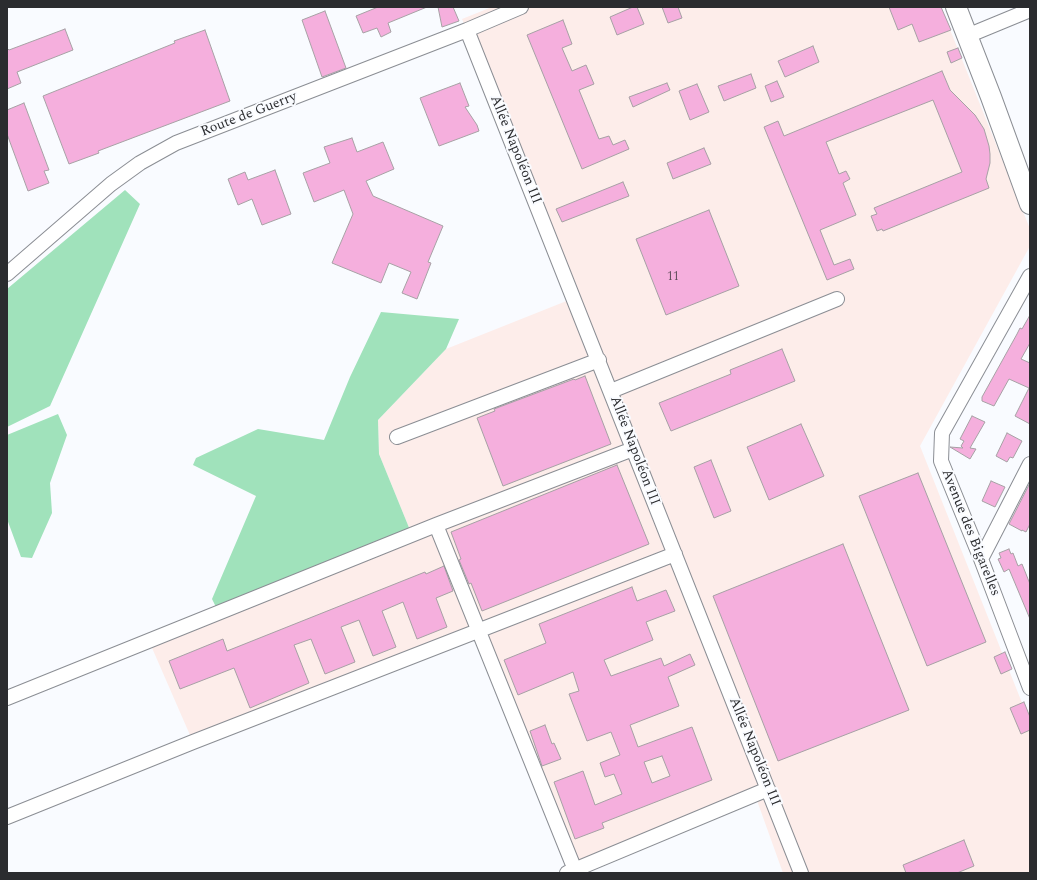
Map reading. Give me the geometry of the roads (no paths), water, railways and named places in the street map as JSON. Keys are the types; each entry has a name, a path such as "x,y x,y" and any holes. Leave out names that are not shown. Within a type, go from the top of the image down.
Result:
{"main road":[{"path":"956,7 1008,113 1030,176"},
{"path":"963,7 970,34 991,97 1030,204"}],"street":[{"name":"Route de Guerry","path":"7,274 111,184 140,163 176,143 467,30 521,7"},
{"path":"970,34 1030,10"},
{"name":"Allée Napoléon III","path":"467,30 801,873"},
{"name":"Avenue des Bigarelles","path":"1030,276 942,433 941,461 1030,685"},
{"path":"611,391 837,299"},
{"path":"397,436 599,360"},
{"path":"7,698 436,525 633,449"},
{"path":"981,559 1030,464"},
{"path":"436,525 571,871 768,789"},
{"path":"7,817 193,742 675,554"}]}
